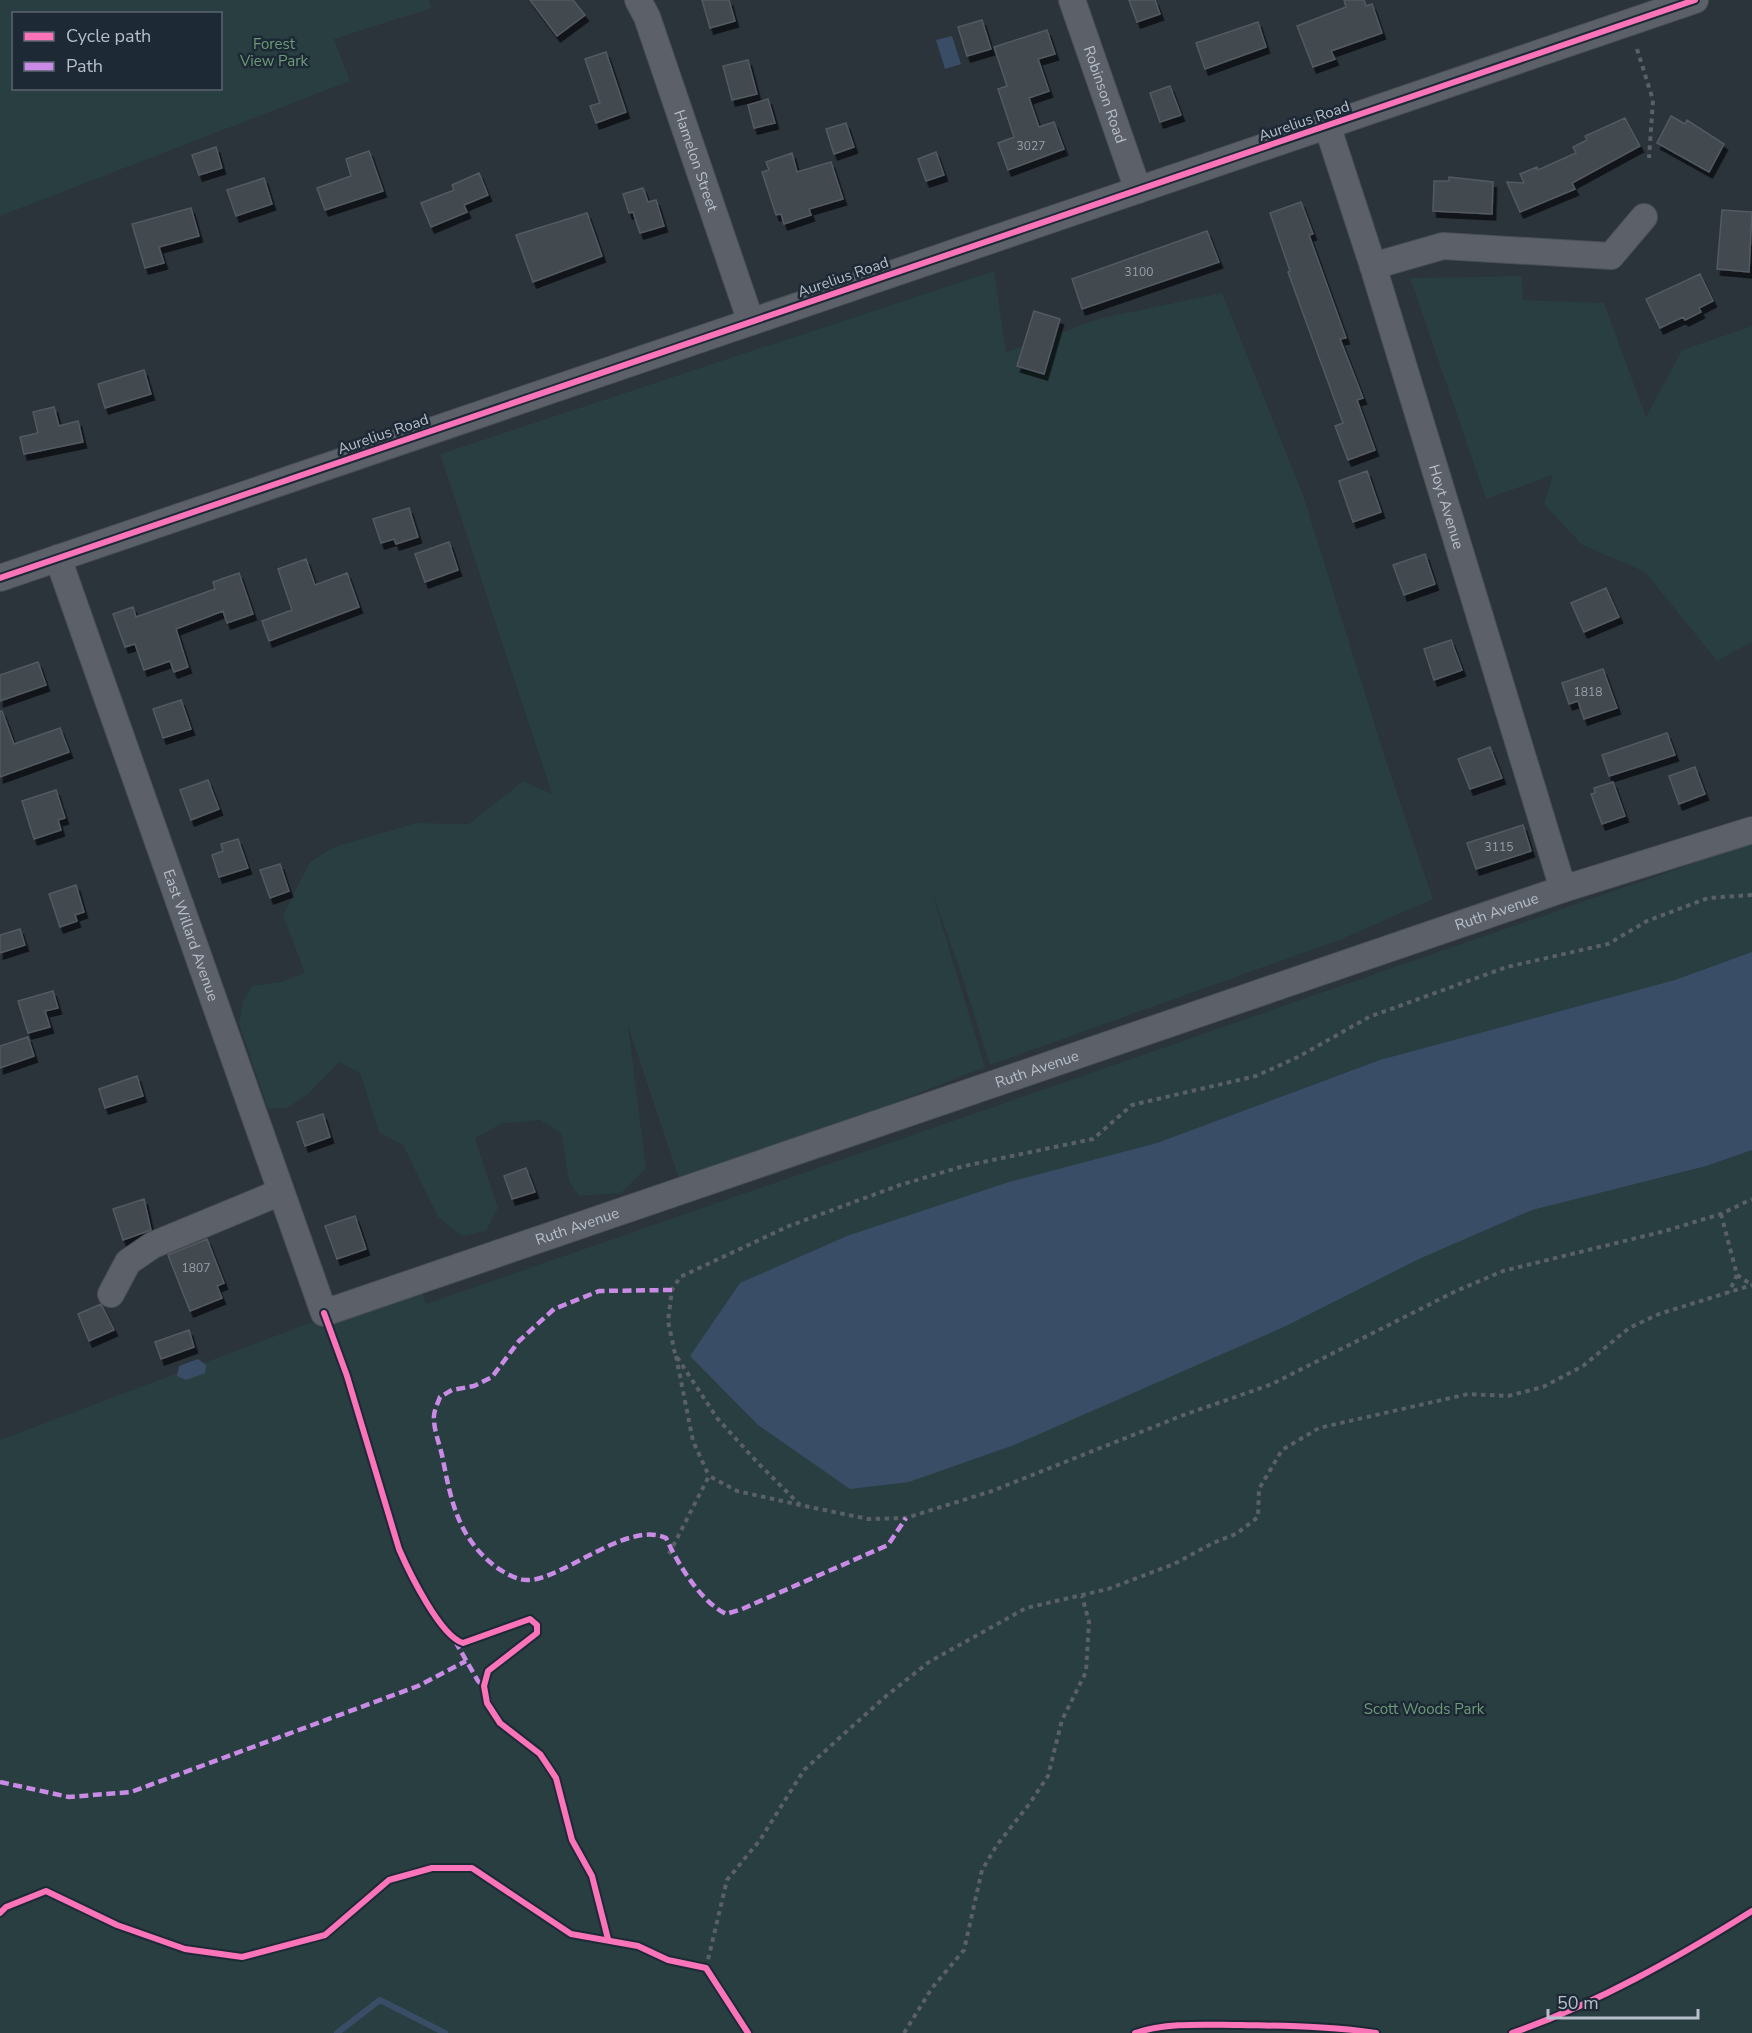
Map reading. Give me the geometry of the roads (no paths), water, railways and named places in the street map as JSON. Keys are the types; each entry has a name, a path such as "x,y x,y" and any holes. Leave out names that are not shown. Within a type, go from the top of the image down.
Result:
{"street":[{"name":"Hamelon Street","path":"638,0 647,17 751,322"},
{"name":"Robinson Road","path":"1072,0 1138,190"},
{"name":"Aurelius Road","path":"0,578 1695,0"},
{"name":"Hoyt Avenue","path":"1327,125 1373,266 1563,889"},
{"path":"1373,266 1443,246 1611,256 1644,217"},
{"name":"East Willard Avenue","path":"58,558 324,1313"},
{"name":"Ruth Avenue","path":"324,1313 1563,889 1752,830"},
{"path":"111,1294 128,1262 153,1245 281,1192"}],"water":[{"path":"952,36 961,64 945,69 936,40"},
{"path":"1752,952 1752,1150 1706,1166 1532,1210 1419,1259 1286,1326 1014,1445 909,1482 850,1489 758,1425 690,1356 740,1283 847,1236 1009,1182 1157,1143 1380,1060 1675,980"},
{"path":"198,1359 206,1365 205,1373 186,1380 177,1376 179,1366"}],"waterway":[{"path":"337,2033 380,2000 445,2033"}],"park label":[{"name":"Forest View Park","path":"274,52"},
{"name":"Scott Woods Park","path":"1424,1709"}]}
